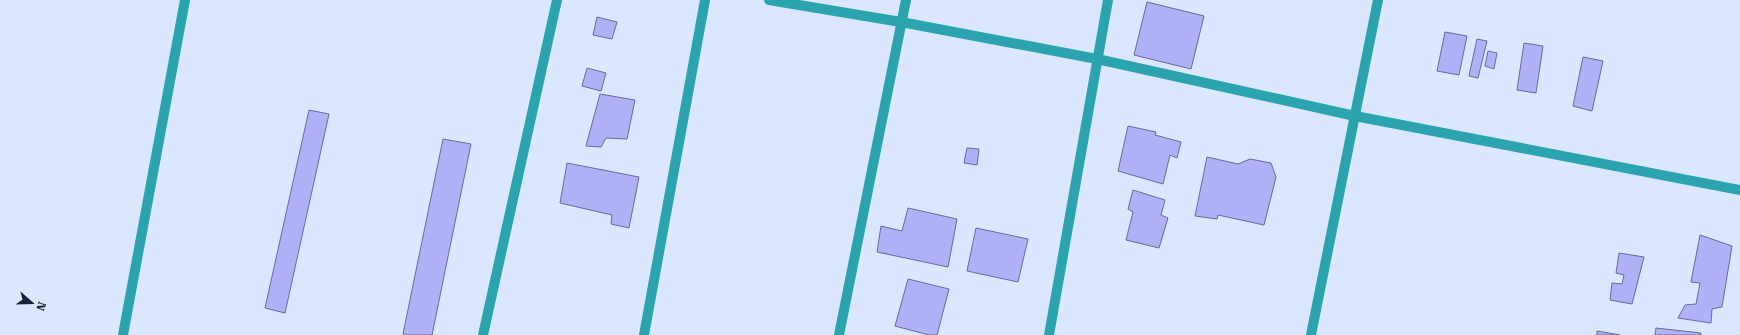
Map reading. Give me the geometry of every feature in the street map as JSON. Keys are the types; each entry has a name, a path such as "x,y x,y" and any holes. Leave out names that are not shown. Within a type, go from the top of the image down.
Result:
{"street":[{"path":"123,335 185,0"},
{"path":"483,335 557,0"},
{"path":"644,335 705,0"},
{"path":"769,0 901,22 1097,59 1355,116 1740,190"},
{"path":"839,335 906,0"},
{"path":"1049,335 1108,0"},
{"path":"1312,335 1378,0"}],"building":[{"path":"1147,2 1204,16 1191,69 1134,55"},
{"path":"597,17 617,22 612,39 593,35"},
{"path":"1445,32 1467,36 1459,75 1437,71"},
{"path":"1477,39 1487,41 1478,78 1469,76"},
{"path":"1524,43 1543,46 1536,93 1517,90"},
{"path":"1488,51 1497,53 1494,69 1485,66"},
{"path":"1583,57 1603,61 1592,111 1573,106"},
{"path":"587,68 606,73 601,91 582,86"},
{"path":"600,94 635,100 627,139 606,138 601,147 586,146"},
{"path":"309,110 329,114 285,313 265,308"},
{"path":"1128,126 1156,132 1155,135 1181,142 1177,158 1170,155 1163,184 1118,171"},
{"path":"443,139 471,144 432,335 407,335 403,334"},
{"path":"967,148 979,149 977,165 964,163"},
{"path":"1207,157 1238,164 1250,159 1271,163 1276,177 1264,225 1218,215 1217,219 1195,216"},
{"path":"567,163 639,177 629,228 611,224 612,215 560,203"},
{"path":"1133,190 1165,200 1161,215 1168,218 1159,248 1126,240 1133,212 1128,209"},
{"path":"908,208 957,219 948,267 877,252 881,226 902,231"},
{"path":"976,228 1028,239 1018,282 967,271"},
{"path":"1700,235 1732,246 1722,307 1712,309 1711,323 1678,318 1685,305 1696,304 1700,283 1691,282"},
{"path":"1619,253 1644,257 1632,304 1610,300 1612,283 1622,284 1624,275 1616,273"},
{"path":"908,279 949,289 937,335 929,335 895,326"},
{"path":"1656,328 1701,333 1701,335 1655,335"},
{"path":"1597,331 1620,335 1597,335"}]}
